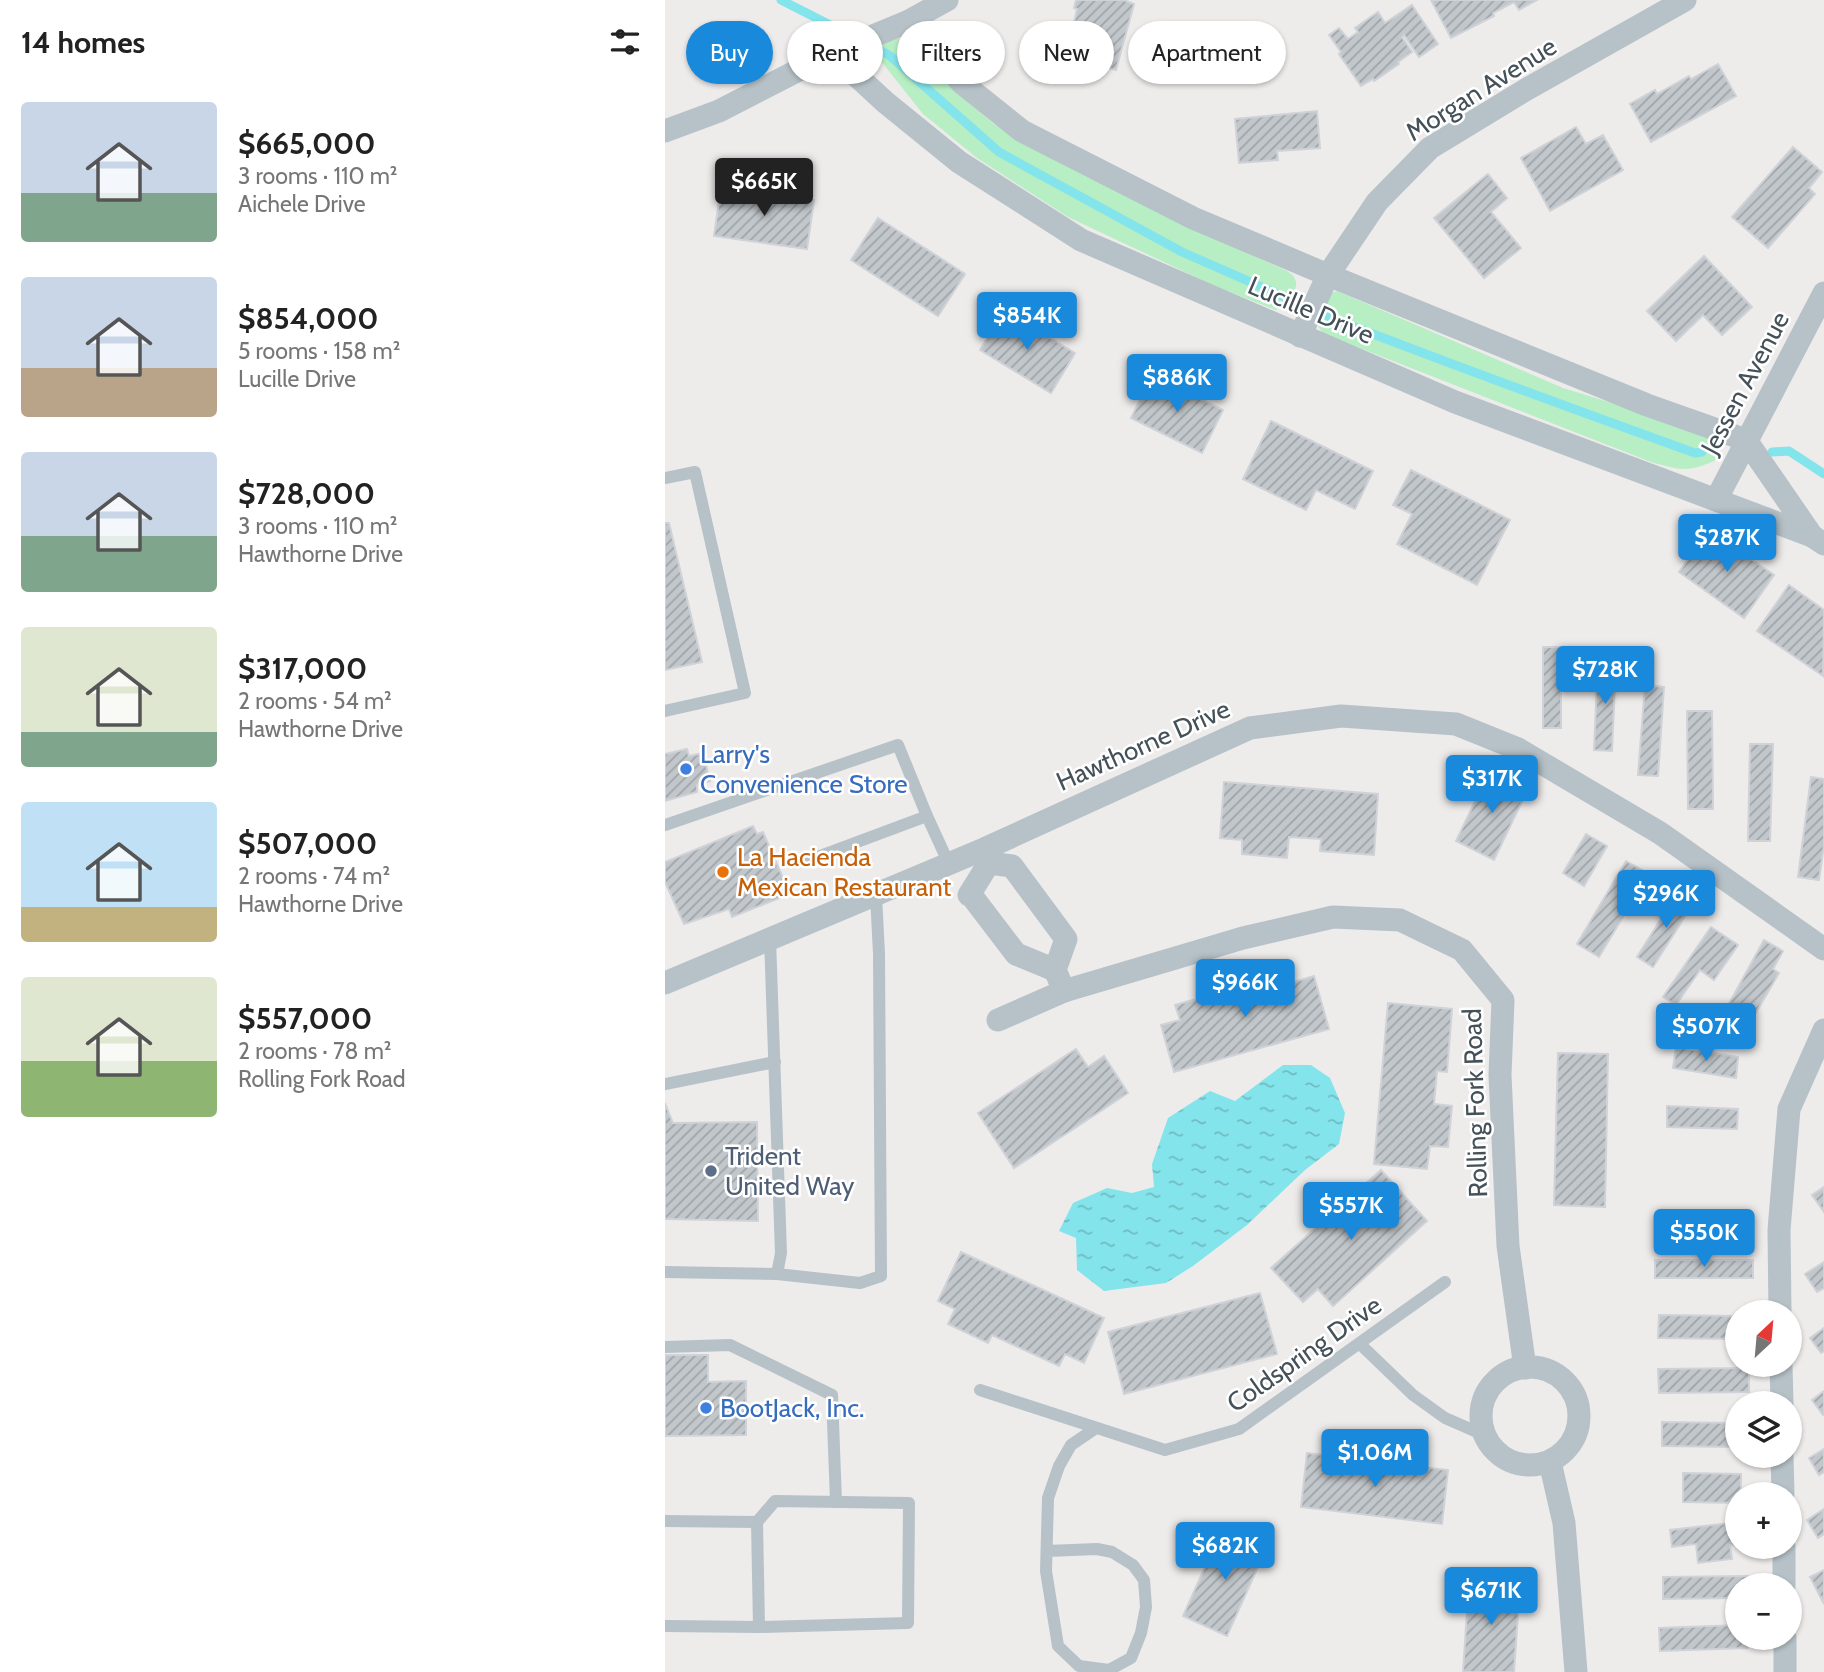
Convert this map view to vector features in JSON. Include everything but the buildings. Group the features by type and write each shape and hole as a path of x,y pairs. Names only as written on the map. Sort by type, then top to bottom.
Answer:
{"street":[{"path":"909,21 947,0"},
{"name":"Morgan Avenue","path":"1300,336 1328,275 1377,202 1430,148 1527,89 1685,0"},
{"path":"665,131 719,111 787,75"},
{"name":"Lucille Drive","path":"866,84 959,162 1081,240 1455,402 1818,540"},
{"name":"Lucille Drive","path":"963,84 1022,131 1193,218 1647,405 1746,440 1818,540"},
{"name":"Jessen Avenue","path":"1716,500 1824,293"},
{"name":"Hawthorne Drive","path":"665,983 950,864 987,856 1249,727 1341,716 1456,724 1518,749 1648,826 1824,949"},
{"path":"987,856 1012,866 1066,939 1060,980 1016,954 969,895 987,856"},
{"name":"Rolling Fork Road","path":"998,1020 1060,980 1333,917 1400,920 1462,950 1503,1000 1500,1075 1508,1246 1525,1368"},
{"path":"1780,1300 1779,1230 1789,1109 1824,1030"},
{"path":"1525,1368 1545,1370 1560,1378 1571,1390 1578,1406 1579,1423 1574,1439 1564,1452 1550,1462 1534,1466 1518,1464 1504,1458 1484,1435 1481,1420 1482,1404 1488,1390 1512,1371 1525,1368"},
{"path":"1550,1462 1564,1523 1576,1672"},
{"path":"1785,1650 1785,1672"}],"lane":[{"path":"665,478 695,471 745,693 665,710"},
{"path":"665,825 898,745 950,864"},
{"path":"809,860 927,816"},
{"path":"665,1272 777,1274 860,1283 881,1276 879,954 876,895"},
{"path":"770,939 781,1253 777,1274"},
{"path":"665,1084 775,1062"},
{"name":"Coldspring Drive","path":"980,1390 1165,1450 1239,1429 1445,1282"},
{"path":"1360,1344 1413,1395 1445,1418 1484,1435"},
{"path":"665,1346 730,1345 832,1395 837,1502"},
{"path":"1047,1551 1097,1549 1112,1552 1133,1565 1144,1580 1146,1607 1141,1633 1131,1658 1109,1670 1079,1666 1058,1646 1046,1571 1048,1497 1059,1466 1071,1445 1096,1428"},
{"path":"665,1626 759,1627 908,1623 909,1503 775,1501 757,1522 759,1627"},
{"path":"665,1521 757,1522"}],"green space":[{"path":"897,39 897,81 883,64 884,41"},
{"path":"899,84 948,84 994,124 1078,172 1287,271 1296,281 1294,292 1276,310 1217,287 1068,217 977,158 923,114"},
{"path":"1337,291 1563,388 1721,440 1720,451 1716,460 1698,467 1677,468 1651,462 1324,334 1317,324 1317,315 1326,295"}],"water":[{"path":"1283,1065 1311,1065 1330,1078 1345,1113 1339,1144 1305,1170 1247,1225 1166,1283 1104,1291 1077,1270 1076,1238 1059,1231 1073,1203 1107,1188 1132,1193 1154,1187 1152,1164 1168,1118 1210,1091 1235,1101"}],"waterway":[{"path":"781,0 889,55 999,152 1182,252 1289,299"},
{"path":"1329,317 1695,453 1702,452"},
{"path":"1772,452 1789,451 1824,474"}],"place":[{"name":"Larry's Convenience Store","path":"686,769"},
{"name":"La Hacienda Mexican Restaurant","path":"723,872"},
{"name":"Trident United Way","path":"711,1171"},
{"name":"BootJack, Inc.","path":"706,1408"}]}
